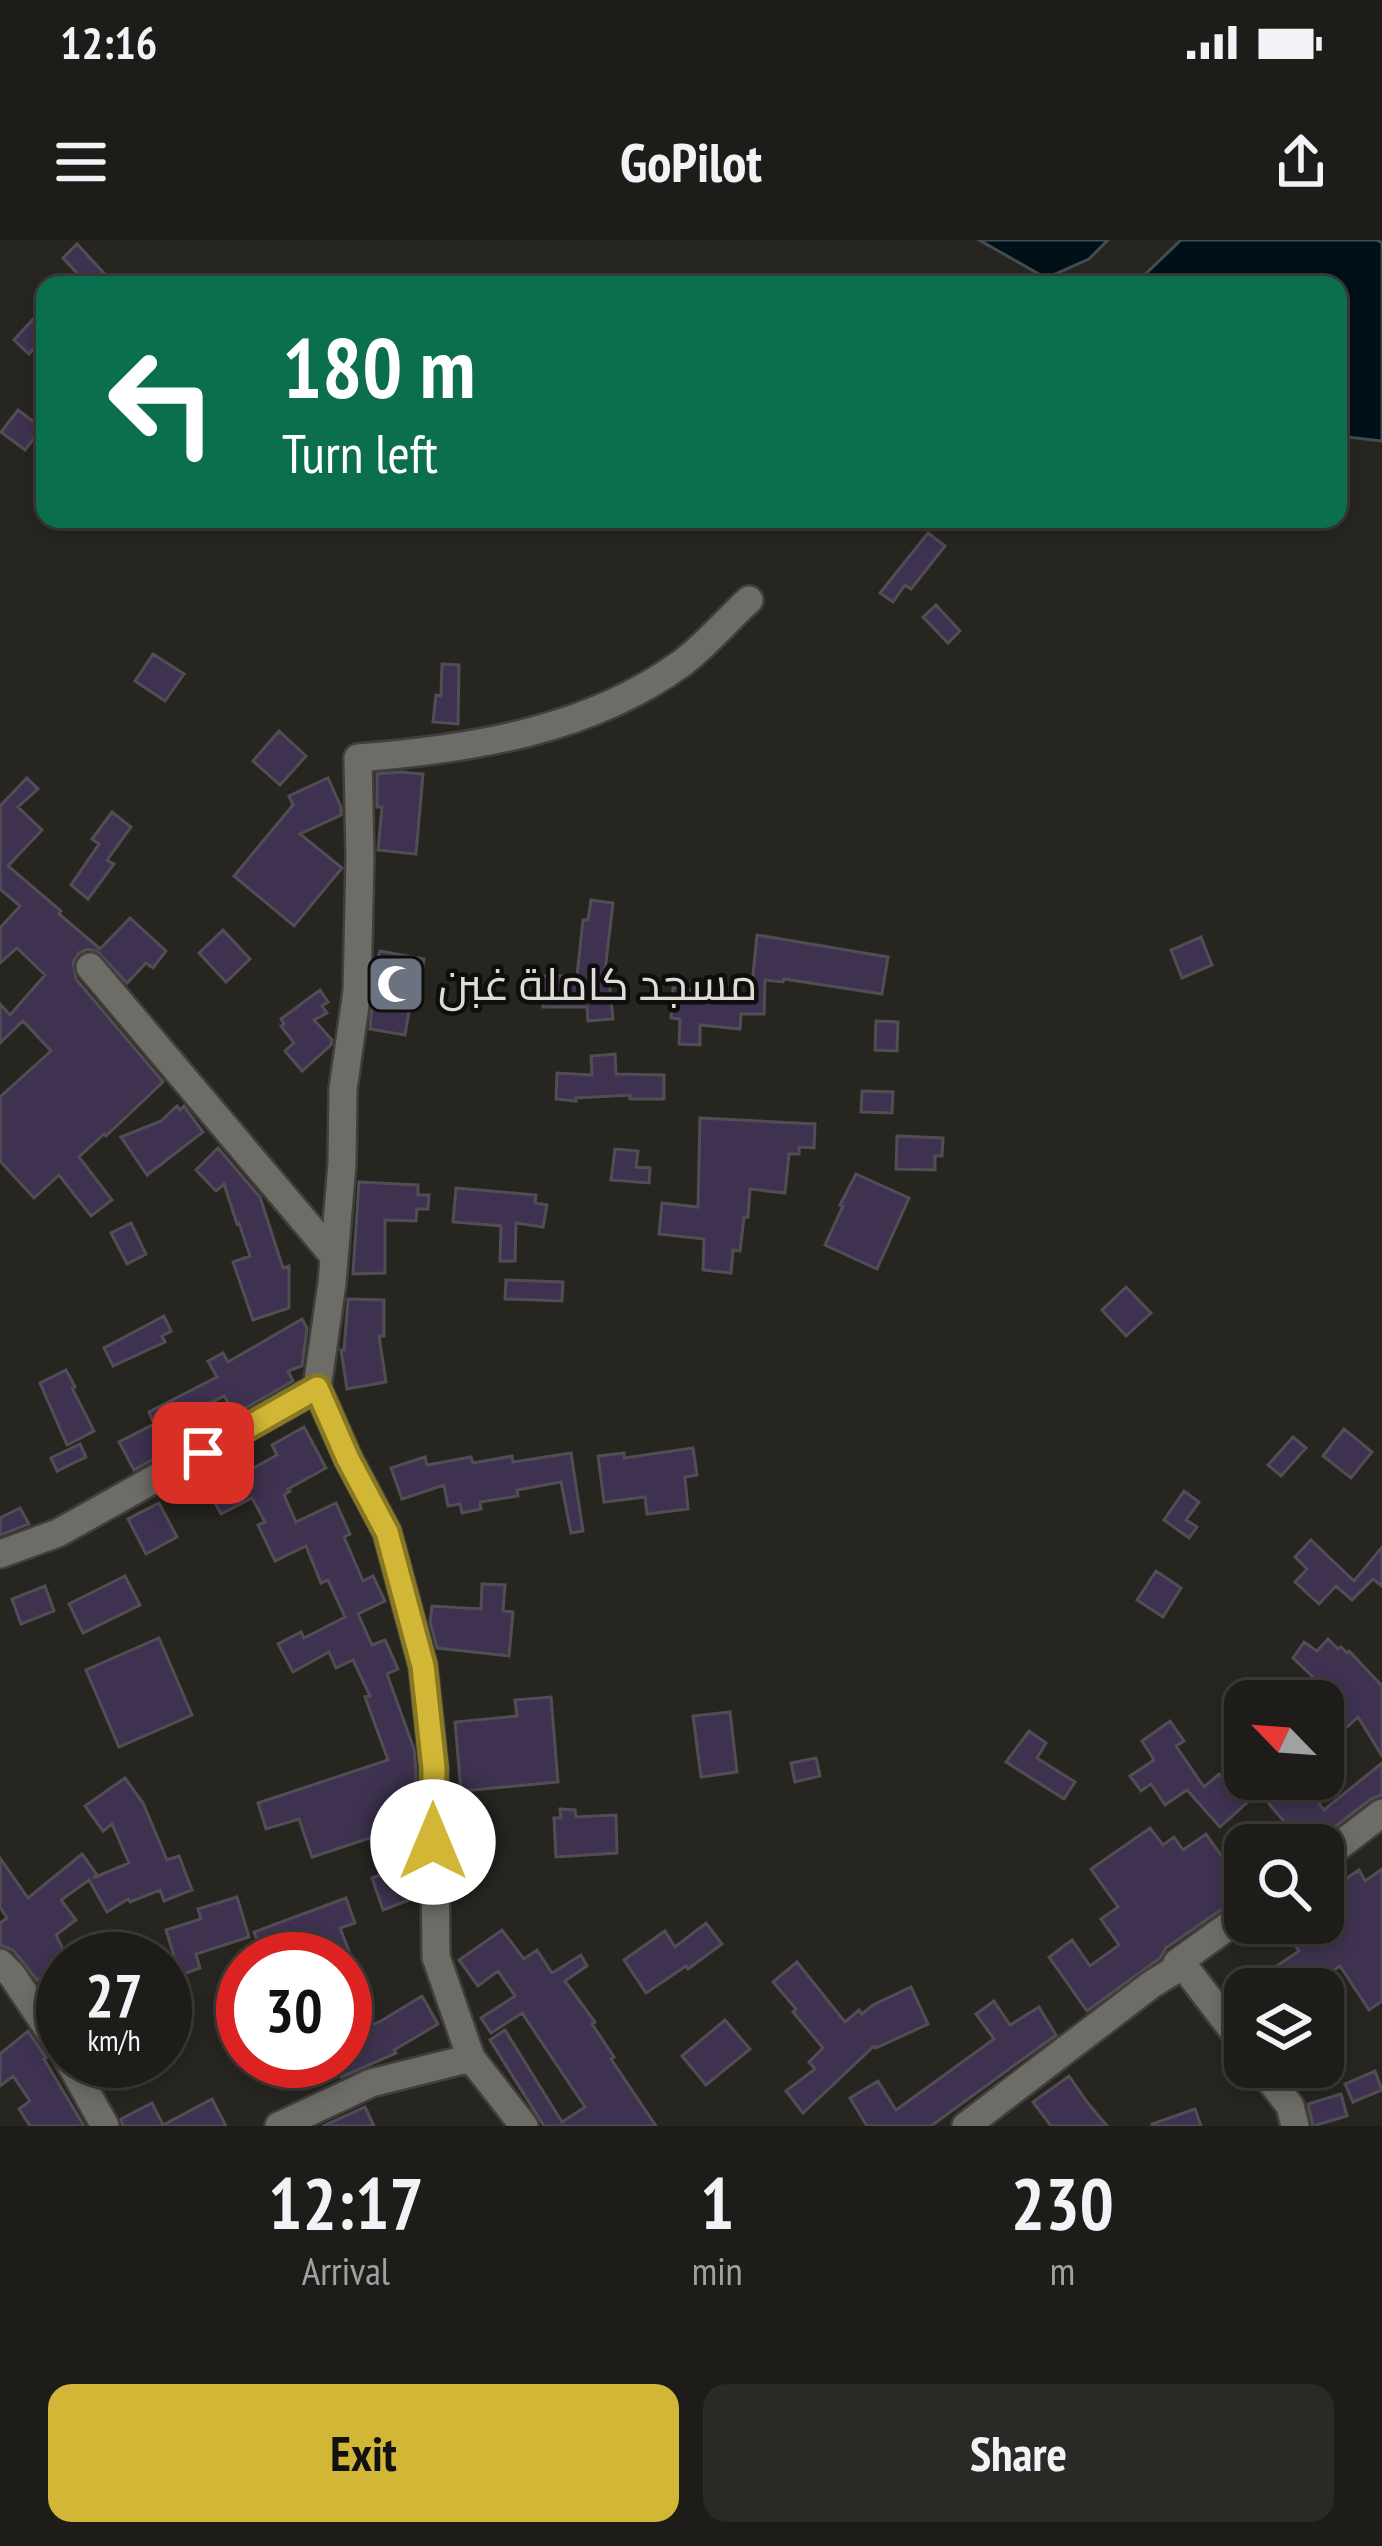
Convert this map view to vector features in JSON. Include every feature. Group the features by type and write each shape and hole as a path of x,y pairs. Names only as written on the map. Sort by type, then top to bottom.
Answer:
{"street":[{"path":"524,2126 471,2058 436,1957 434,1768 423,1666 387,1532 317,1388 332,1283 343,1088 357,991 358,758 415,754 511,737 599,712 682,663 749,600"},
{"path":"90,967 333,1255"},
{"path":"0,1554 58,1533 317,1388"},
{"path":"1344,1842 1382,1813"},
{"path":"1224,1929 1177,1963 1224,2019"},
{"path":"0,1963 36,2011"},
{"path":"966,2126 1183,1965"},
{"path":"279,2126 371,2083 471,2058"},
{"path":"84,2088 105,2126"},
{"path":"1276,2088 1290,2106 1295,2126"}],"shaded area":[{"path":"979,240 1108,240 1089,259 1042,276"},
{"path":"1181,240 1382,243 1382,441 1347,437 1347,276 1143,276"}],"building":[{"path":"77,244 107,276 80,276 63,258"},
{"path":"36,316 36,346 29,354 14,340"},
{"path":"18,410 36,424 36,436 25,450 1,432"},
{"path":"928,533 945,546 911,589 905,585 893,602 880,593"},
{"path":"936,605 960,631 948,643 923,617"},
{"path":"153,654 184,674 165,701 135,681"},
{"path":"442,664 459,665 458,724 433,722 436,695 441,696"},
{"path":"279,731 306,756 280,785 253,761"},
{"path":"377,774 423,774 416,854 378,850 382,807 377,807"},
{"path":"27,778 38,789 18,807 42,830 8,866 100,949 130,918 166,951 153,968 146,963 127,983 97,951 79,953 73,962 76,979 163,1082 79,1157 112,1200 91,1216 59,1175 34,1198 0,1161 0,1097 51,1051 23,1021 0,1043 0,1004 10,1015 45,975 17,948 0,963 0,928 20,906 0,889 0,806"},
{"path":"328,778 341,815 300,834 342,868 294,926 234,876 293,805 289,796"},
{"path":"112,812 131,827 107,860 114,864 88,899 71,885 99,844 92,839"},
{"path":"591,900 613,903 605,971 613,1019 588,1021 587,1007 543,1007 540,976 577,976 583,920 588,920"},
{"path":"223,930 250,959 226,982 199,953"},
{"path":"757,935 888,957 882,994 765,980 764,1014 741,1014 740,1029 700,1025 700,1045 679,1044 680,1019 671,1018 673,988 751,995"},
{"path":"1201,937 1212,965 1182,978 1171,950"},
{"path":"380,951 424,959 418,999 411,999 405,1035 370,1029"},
{"path":"320,990 328,1002 322,1006 327,1013 314,1020 332,1040 331,1045 302,1071 285,1051 294,1043 281,1019"},
{"path":"876,1021 898,1022 897,1051 875,1050"},
{"path":"615,1054 616,1074 664,1075 664,1099 630,1099 630,1095 556,1099 557,1073 592,1075 591,1056"},
{"path":"862,1091 893,1092 892,1113 861,1112"},
{"path":"177,1106 180,1110 184,1106 203,1132 147,1175 121,1137 161,1121"},
{"path":"700,1118 815,1124 814,1148 799,1147 799,1154 789,1154 785,1193 750,1189 748,1217 744,1217 740,1251 733,1250 731,1273 703,1270 704,1239 659,1234 662,1203 698,1207"},
{"path":"897,1136 943,1138 935,1170 896,1169"},
{"path":"218,1148 260,1197 283,1268 289,1266 289,1308 253,1320 233,1262 250,1256 239,1223 224,1184 216,1191 196,1170"},
{"path":"615,1149 638,1151 636,1167 650,1168 649,1183 611,1180"},
{"path":"856,1174 909,1198 877,1269 825,1245"},
{"path":"359,1182 418,1185 418,1195 429,1195 428,1209 417,1209 416,1221 385,1220 385,1273 353,1274"},
{"path":"456,1188 536,1195 535,1203 547,1205 543,1227 516,1223 515,1261 500,1261 501,1226 453,1222"},
{"path":"131,1223 146,1254 127,1264 111,1233"},
{"path":"506,1280 563,1282 562,1301 505,1299"},
{"path":"1126,1287 1151,1313 1126,1336 1102,1310"},
{"path":"348,1299 384,1300 384,1336 379,1336 386,1382 347,1389 341,1350"},
{"path":"164,1316 171,1331 162,1336 165,1342 113,1366 104,1348"},
{"path":"302,1319 307,1328 302,1366 288,1371 293,1381 235,1414 224,1396 195,1411 205,1430 134,1470 119,1442 154,1424 149,1412 217,1377 208,1361 223,1353 228,1362"},
{"path":"66,1370 94,1431 67,1445 40,1383"},
{"path":"304,1427 326,1468 284,1495 296,1522 336,1503 363,1581 373,1576 385,1601 358,1614 372,1645 385,1640 398,1669 387,1674 414,1749 416,1769 416,1823 312,1857 299,1819 266,1829 258,1803 388,1760 365,1697 370,1696 353,1660 336,1668 329,1652 293,1672 278,1644 301,1632 304,1638 345,1617 328,1580 321,1583 306,1546 275,1561 258,1525 265,1522 252,1498 221,1514 203,1480 227,1467 234,1479 277,1455 272,1445"},
{"path":"1344,1429 1372,1452 1351,1478 1323,1456"},
{"path":"1293,1437 1306,1448 1281,1476 1268,1465"},
{"path":"80,1444 86,1457 57,1471 51,1458"},
{"path":"693,1448 697,1475 685,1477 688,1509 647,1514 645,1497 604,1502 598,1456 624,1453 624,1458"},
{"path":"571,1453 583,1531 571,1533 561,1482 517,1490 518,1496 480,1502 481,1509 462,1513 460,1504 448,1506 444,1485 402,1499 391,1468 425,1457 427,1465 471,1457 473,1463 512,1456 513,1462"},
{"path":"1184,1491 1199,1502 1186,1520 1197,1527 1189,1538 1164,1520"},
{"path":"159,1503 177,1537 146,1554 128,1519"},
{"path":"20,1508 29,1524 0,1535 0,1518"},
{"path":"1311,1540 1354,1581 1382,1547 1382,1586 1373,1579 1352,1600 1336,1586 1319,1604 1295,1582 1307,1569 1295,1557"},
{"path":"1156,1571 1181,1588 1163,1617 1137,1600"},
{"path":"125,1576 140,1605 83,1633 69,1604"},
{"path":"482,1584 505,1585 503,1611 513,1612 509,1656 437,1648 430,1622 432,1606 481,1609"},
{"path":"45,1586 54,1611 21,1624 12,1599"},
{"path":"159,1638 192,1715 119,1747 86,1670"},
{"path":"1328,1639 1338,1649 1349,1651 1382,1686 1382,1756 1358,1717 1344,1730 1344,1680 1316,1680 1293,1658 1304,1642 1317,1651"},
{"path":"551,1697 558,1782 461,1791 455,1722 517,1716 515,1700"},
{"path":"730,1712 737,1772 701,1777 693,1716"},
{"path":"1170,1721 1184,1741 1176,1746 1204,1787 1219,1774 1224,1779 1224,1800 1250,1800 1220,1827 1187,1790 1165,1805 1151,1784 1141,1791 1130,1776 1154,1760 1142,1741"},
{"path":"1029,1731 1046,1743 1037,1758 1075,1782 1064,1799 1006,1762"},
{"path":"816,1758 820,1776 795,1782 791,1763"},
{"path":"1382,1763 1382,1795 1338,1824 1286,1824 1266,1800 1316,1800 1324,1810 1344,1800 1344,1794"},
{"path":"125,1778 143,1803 167,1860 179,1856 192,1890 164,1901 160,1890 128,1899 107,1912 89,1880 61,1900 76,1920 60,1932 36,1932 36,1979 13,1950 0,1945 0,1923 7,1918 0,1907 0,1858 28,1898 82,1854 97,1875 93,1878 129,1863 112,1824 103,1831 85,1806"},
{"path":"560,1809 575,1810 576,1817 616,1815 617,1853 556,1857 554,1818 561,1818"},
{"path":"1150,1828 1163,1845 1174,1837 1183,1850 1206,1834 1224,1857 1224,1908 1087,2011 1049,1957 1072,1940 1090,1966 1119,1945 1101,1919 1118,1907 1091,1869"},
{"path":"398,1869 409,1900 383,1910 372,1878"},
{"path":"1382,1869 1382,2001 1369,2010 1340,1966 1274,1968 1299,1951 1294,1944 1344,1944 1344,1880 1359,1870 1365,1881"},
{"path":"237,1897 248,1932 216,1932 216,1948 196,1954 200,1968 192,1971 192,1932 166,1930 201,1919 198,1909"},
{"path":"346,1898 355,1923 340,1928 342,1932 254,1932"},
{"path":"706,1923 722,1944 646,1993 624,1960 665,1931 675,1947"},
{"path":"502,1930 524,1959 537,1950 552,1973 581,1955 587,1966 565,1981 595,2022 611,2059 656,2126 544,2126 490,2040 505,2030 562,2122 585,2107 522,2013 491,2033 481,2018 515,1996 498,1971 478,1986 459,1960"},
{"path":"797,1962 845,2022 859,2010 862,2014 911,1987 928,2024 874,2046 803,2113 786,2091 815,2069 809,2062 823,2048 773,1982"},
{"path":"422,1996 438,2024 372,2063 372,2025"},
{"path":"994,2001 1010,2025 1039,2007 1056,2035 931,2126 867,2126 850,2098 878,2081 896,2110 994,2039 976,2014"},
{"path":"725,2020 750,2049 706,2085 682,2056"},
{"path":"28,2031 36,2043 36,2088 61,2088 84,2126 30,2126 19,2109 30,2101 13,2076 0,2086 0,2054"},
{"path":"1375,2071 1382,2090 1353,2102 1345,2084"},
{"path":"1069,2076 1107,2126 1051,2126 1033,2102"},
{"path":"1341,2094 1347,2116 1313,2126 1308,2104"},
{"path":"212,2099 226,2126 123,2126 121,2119 152,2103 163,2125"},
{"path":"365,2107 374,2126 323,2126"},
{"path":"1195,2109 1201,2126 1152,2126 1152,2124"}],"place":[{"name":"مسجد كاملة غبن","path":"396,984"}],"route":[{"path":"203,1453 317,1388 387,1532 423,1666 434,1768 433,1842"}]}
